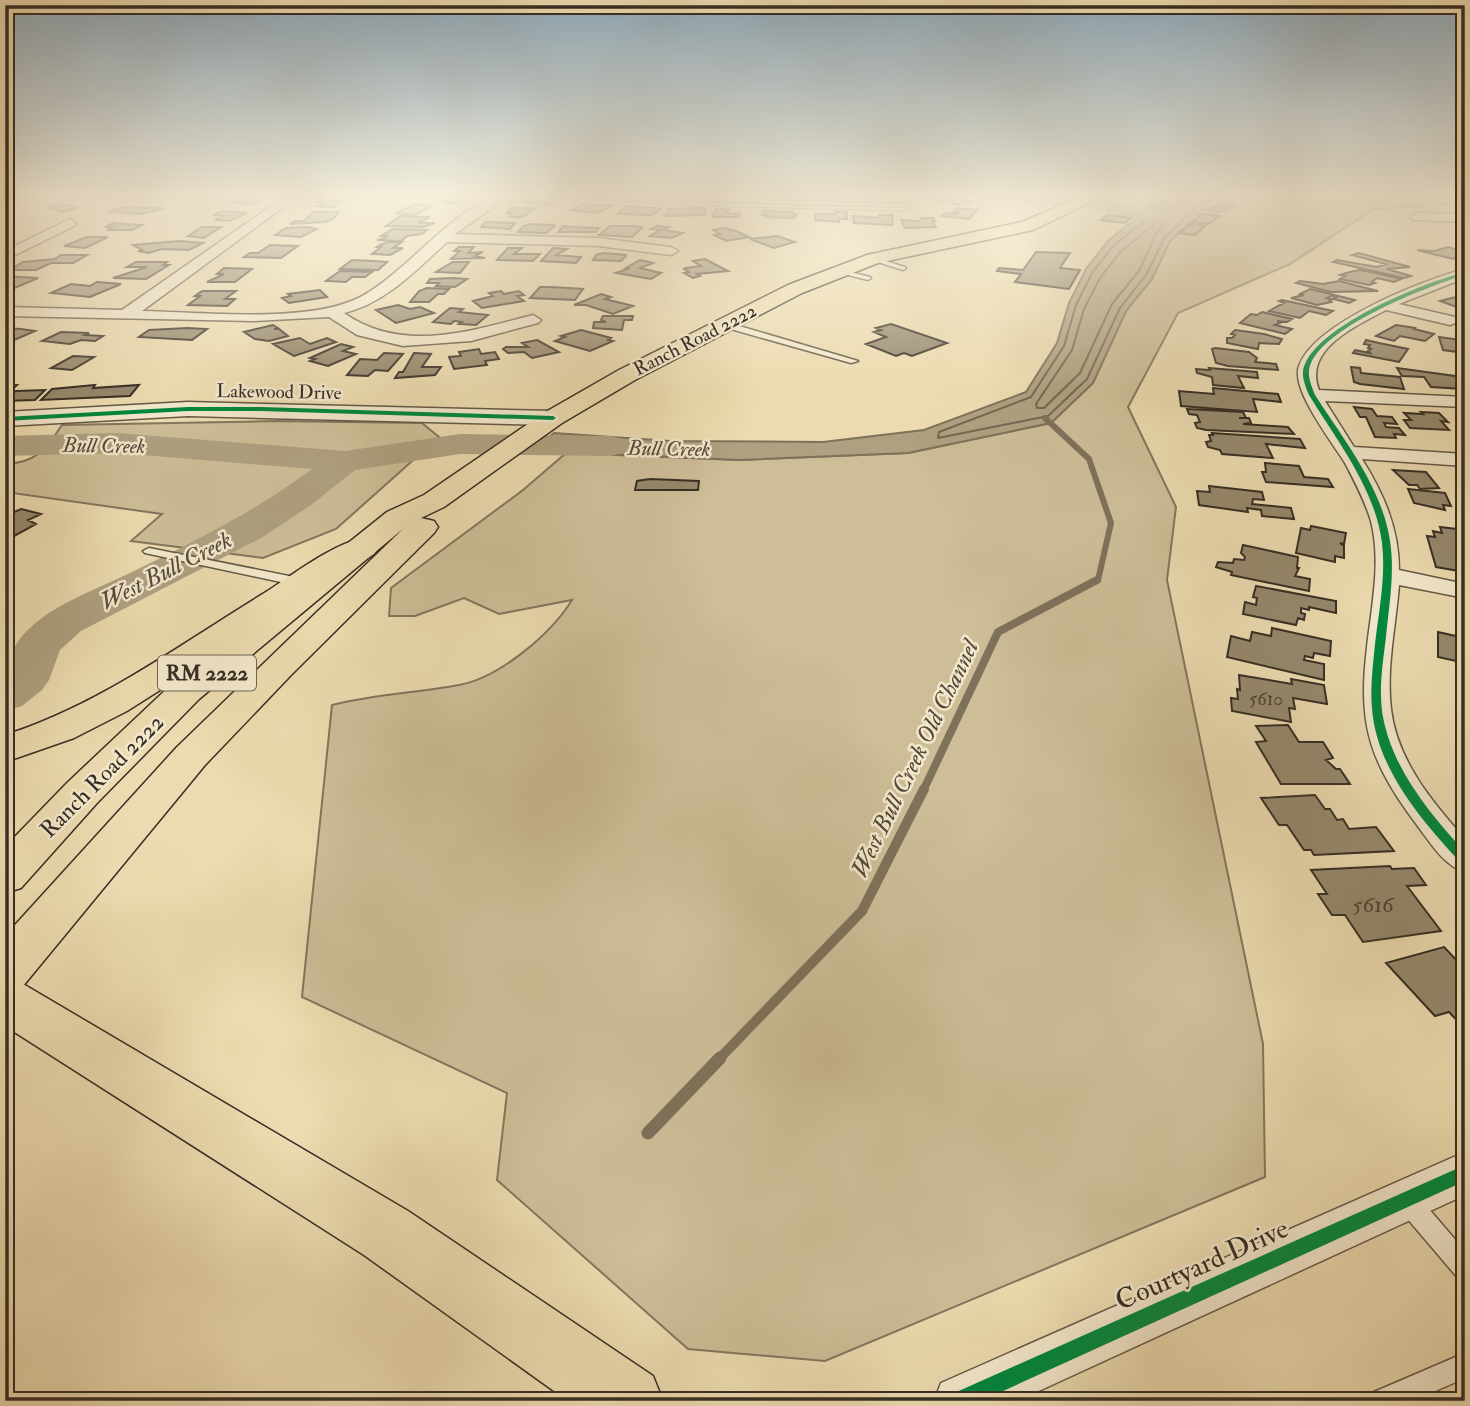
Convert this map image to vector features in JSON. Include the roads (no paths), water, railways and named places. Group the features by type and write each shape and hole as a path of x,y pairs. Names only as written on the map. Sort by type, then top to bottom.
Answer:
{"main road":[{"name":"Ranch Road 2222","path":"321,590 363,547 398,518 435,501 553,418 723,324 838,271 870,268 898,261"},
{"name":"Ranch Road 2222","path":"5,876 82,793 186,691 321,590 433,517 435,501"},
{"name":"RM 2222","path":"5,971 191,756 254,691 321,590"},
{"path":"10,748 86,716 321,590"},
{"path":"5,999 386,1233 628,1401"}],"street":[{"path":"126,315 203,261"},
{"path":"5,311 126,315 292,315 331,311 358,304 380,292 418,261"},
{"path":"1465,273 1425,286 1332,335 1319,346 1307,364 1306,379 1312,395 1373,498 1386,539 1387,575 1377,678 1377,712 1386,747 1413,794 1447,841 1465,860"},
{"path":"1387,306 1450,320"},
{"path":"331,311 366,333 391,338 428,340 472,337 533,320"},
{"path":"1312,395 1465,402"},
{"name":"Lakewood Drive","path":"5,419 249,409 553,418"},
{"path":"1347,452 1465,460"},
{"path":"1387,575 1465,591"},
{"name":"Courtyard Drive","path":"959,1401 1465,1173"}],"lane":[{"path":"870,268 903,268"},
{"path":"723,324 854,361"},
{"path":"149,551 250,571 321,590"},
{"path":"1405,1198 1465,1269"},
{"path":"1383,1401 1465,1365"}],"water":[{"path":"1093,261 1161,261 1152,279 1126,311 1093,383 1051,423 908,453 739,460 532,451 554,433 670,441 823,442 924,430 1026,392 1057,343 1069,303"}],"waterway":[{"name":"West Bull Creek Old Channel","path":"1047,420 1045,418 1089,459 1111,523 1098,580 1094,582"},
{"name":"Bull Creek","path":"5,446 118,443 345,461"},
{"name":"Bull Creek","path":"345,461 460,444 611,446"},
{"name":"West Bull Creek","path":"5,696 25,680 39,645 65,622 249,529 298,497 345,461"},
{"name":"West Bull Creek Old Channel","path":"923,791 998,632 1097,580"},
{"name":"West Bull Creek Old Channel","path":"718,1060 862,911 923,791"},
{"name":"West Bull Creek Old Channel","path":"648,1133 720,1058"}]}
